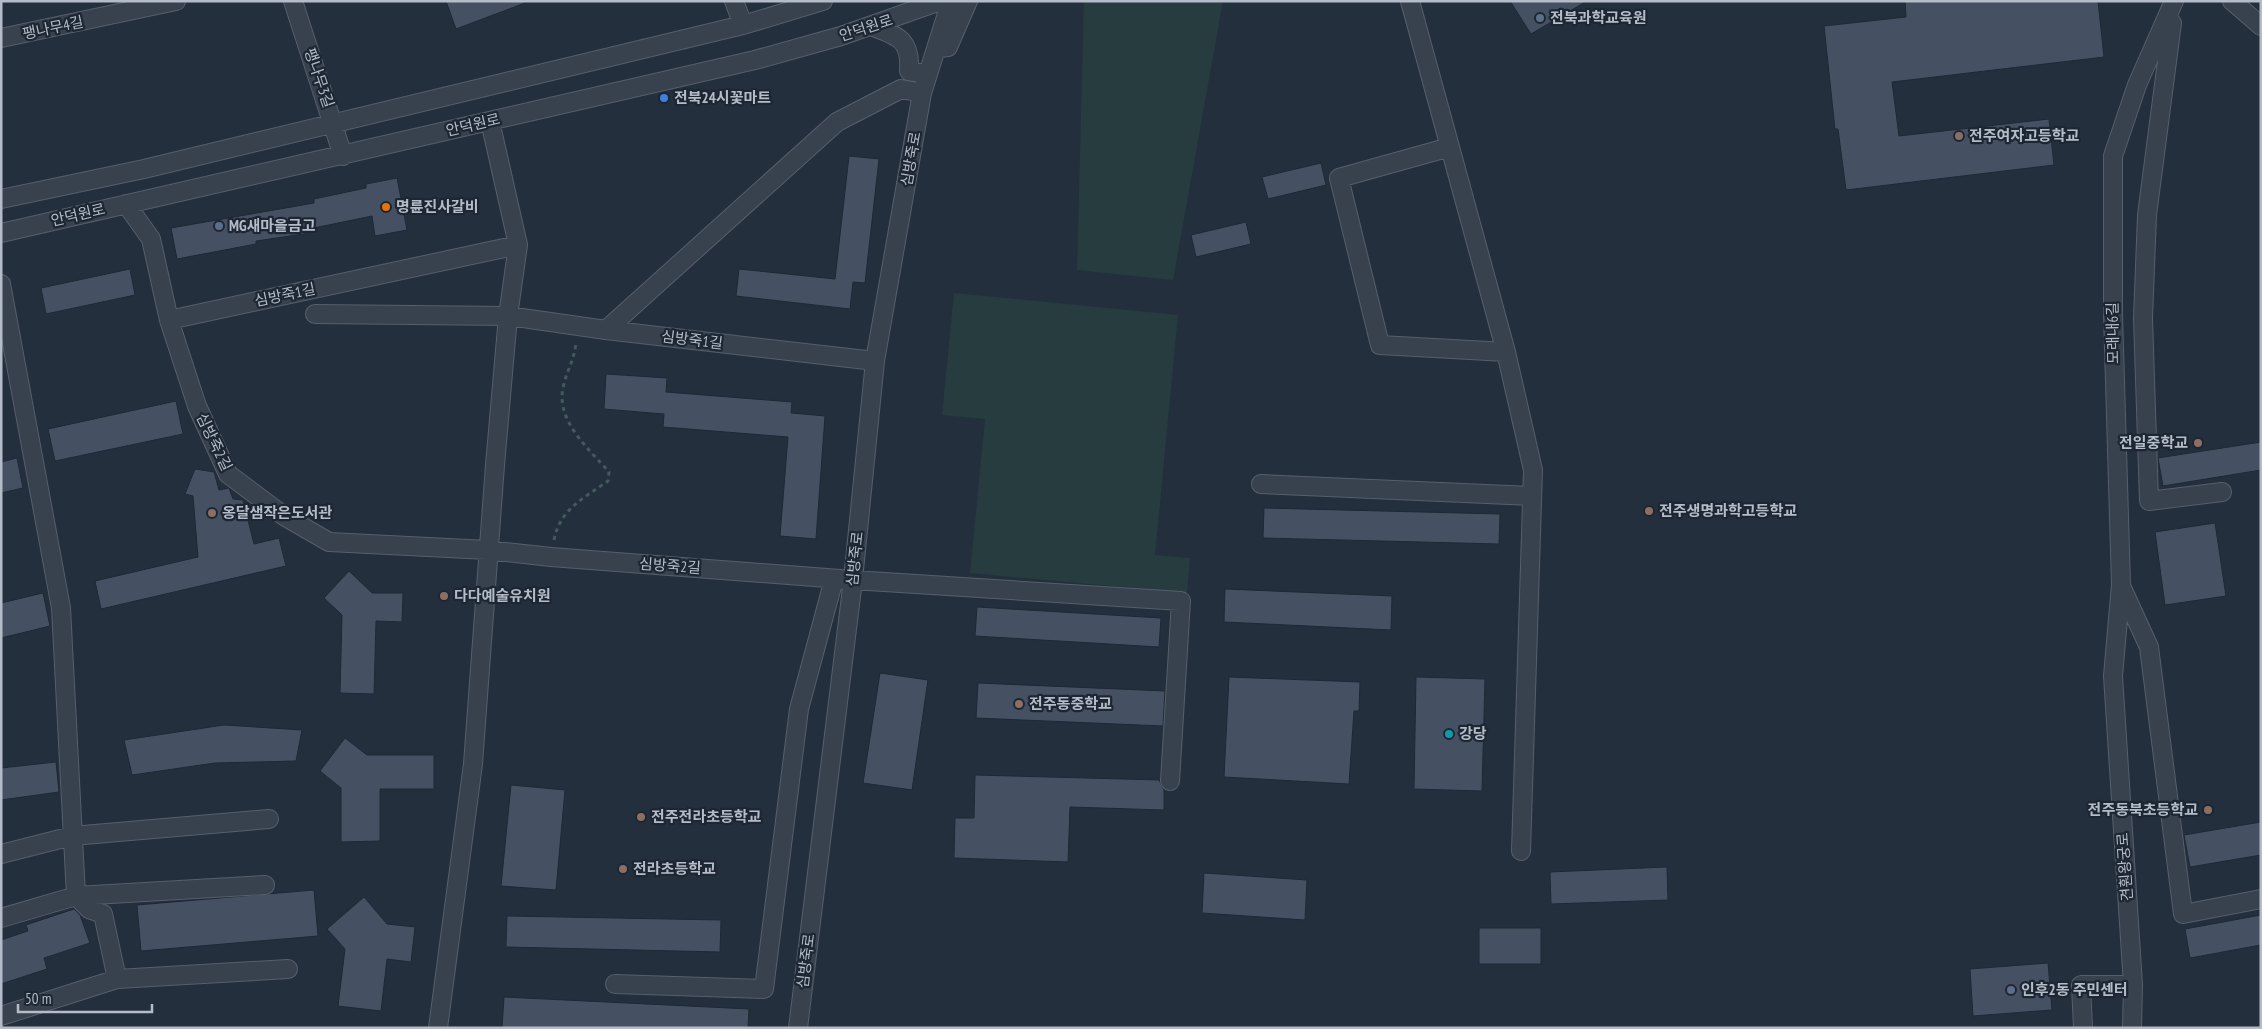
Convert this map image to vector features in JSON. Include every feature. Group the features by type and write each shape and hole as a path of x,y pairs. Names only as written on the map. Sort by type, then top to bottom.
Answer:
{"street":[{"name":"팽나무4길","path":"1,38 176,1"},
{"name":"팽나무3길","path":"294,1 335,123 343,156"},
{"path":"734,1 742,25"},
{"name":"안덕원로","path":"1,199 144,169 742,25 823,1"},
{"name":"안덕원로","path":"1,233 755,60 871,26 940,1"},
{"name":"심방죽로","path":"798,1028 853,580 875,361 922,93 950,1"},
{"path":"936,48 948,47 968,1"},
{"path":"1410,1 1506,352 1533,470 1521,851"},
{"path":"2232,1 2261,25"},
{"path":"2250,1 2261,25"},
{"path":"2174,3 2147,215 2143,318 2149,500 2222,492"},
{"name":"모래내6길","path":"2113,676 2121,585 2113,333 2113,156 2137,85 2174,3"},
{"path":"871,26 900,37 910,54 909,71 928,74"},
{"path":"606,330 837,122 901,89 922,93"},
{"path":"438,1028 473,764 495,465 508,316 518,245 490,121"},
{"path":"1450,147 1339,178 1380,345 1506,352"},
{"name":"심방죽2길","path":"126,204 151,239 169,320 197,406 228,474 284,516 329,542 488,550 551,557 834,579 1180,601 1170,781"},
{"name":"심방죽1길","path":"169,320 518,245"},
{"path":"1,284 61,608 76,896 89,909 103,914 117,979"},
{"name":"심방죽1길","path":"315,314 508,316 606,330 875,361"},
{"path":"1261,484 1532,496"},
{"path":"615,984 764,989 799,709 834,579"},
{"path":"2121,585 2149,647 2183,914 2261,899"},
{"name":"견훤왕궁로","path":"2113,676 2133,984 2132,1028"},
{"path":"1,854 72,836 269,819"},
{"path":"1,918 76,896 265,885"},
{"path":"1,1016 117,979 288,969"},
{"path":"2083,1028 2081,985 2133,984"}],"path":[{"path":"551,557 556,531 566,512 608,481 609,472 575,433 562,405 563,387 575,358 577,325"}],"green space":[{"path":"1084,1 1223,1 1173,280 1077,270"},
{"path":"954,293 1178,315 1155,555 1190,558 1187,593 970,573 985,419 942,415"}],"building":[{"path":"446,1 525,1 525,3 456,29"},
{"name":"전북과학교육원","path":"1510,1 1587,1 1531,34"},
{"path":"1905,1 2098,1 2104,57 1892,82 1899,136 2049,119 2054,165 1846,190 1838,129 1835,129 1824,26 1906,17"},
{"path":"849,156 879,159 865,283 853,282 850,309 736,296 739,269 835,279"},
{"path":"1321,163 1326,185 1268,199 1262,177"},
{"path":"397,178 407,230 375,236 372,216 304,230 304,234 256,241 256,244 177,259 171,228 314,203 314,199 366,188 366,184"},
{"path":"1246,222 1251,244 1196,257 1191,235"},
{"path":"130,269 135,295 46,314 41,288"},
{"path":"606,374 667,378 666,392 792,402 791,413 825,416 816,539 780,536 788,437 663,427 664,414 604,409"},
{"path":"176,401 183,434 55,461 48,429"},
{"path":"2261,442 2261,470 2163,486 2158,458"},
{"path":"17,458 23,488 1,493 1,462"},
{"path":"195,469 214,472 219,490 229,488 233,499 243,500 254,544 279,538 286,566 101,609 95,581 198,557 193,496 185,494"},
{"path":"1264,508 1500,514 1499,544 1263,538"},
{"path":"2215,523 2226,596 2165,605 2155,532"},
{"path":"349,571 372,593 403,593 402,622 376,621 374,694 340,693 342,615 324,598"},
{"path":"1225,589 1392,596 1391,630 1224,622"},
{"path":"43,593 50,626 1,638 1,603"},
{"path":"977,607 1161,618 1159,647 975,636"},
{"path":"880,673 928,680 912,790 863,783"},
{"path":"1229,677 1360,682 1359,711 1354,711 1349,784 1224,777"},
{"name":"강당","path":"1416,677 1485,679 1482,791 1414,789"},
{"path":"978,683 1165,691 1163,726 976,718"},
{"path":"224,725 302,730 296,761 215,763 132,775 124,740"},
{"path":"345,738 367,755 434,755 434,789 380,789 380,841 341,842 341,788 320,771"},
{"path":"56,762 59,792 1,800 1,768"},
{"path":"975,775 1159,780 1164,790 1164,810 1070,807 1068,862 954,858 955,818 974,818"},
{"path":"511,785 565,790 556,890 501,886"},
{"path":"2261,822 2261,855 2190,867 2184,835"},
{"path":"1667,867 1668,900 1551,904 1550,872"},
{"path":"1204,873 1307,880 1305,920 1202,913"},
{"path":"314,890 318,936 141,951 137,905"},
{"path":"364,897 387,924 415,927 411,962 387,959 381,1011 338,1006 345,949 327,929"},
{"path":"74,909 80,915 90,943 44,958 47,969 1,984 1,940 28,931 26,925"},
{"path":"2261,915 2261,945 2190,958 2185,929"},
{"path":"507,916 721,920 720,952 506,947"},
{"path":"1479,928 1541,928 1541,964 1479,964"},
{"name":"인후2동 주민센터","path":"2048,963 2052,1010 1973,1016 1970,969"},
{"path":"504,997 749,1009 748,1028 502,1028"}],"place":[{"name":"전북과학교육원","path":"1540,18"},
{"name":"전북24시꽃마트","path":"664,98"},
{"name":"전주여자고등학교","path":"1959,136"},
{"name":"명륜진사갈비","path":"386,207"},
{"name":"MG새마을금고","path":"219,226"},
{"name":"전일중학교","path":"2198,443"},
{"name":"전주생명과학고등학교","path":"1649,511"},
{"name":"옹달샘작은도서관","path":"212,513"},
{"name":"다다예술유치원","path":"444,596"},
{"name":"전주동중학교","path":"1019,704"},
{"name":"강당","path":"1449,734"},
{"name":"전주동북초등학교","path":"2208,810"},
{"name":"전주전라초등학교","path":"641,817"},
{"name":"전라초등학교","path":"623,869"},
{"name":"인후2동 주민센터","path":"2011,990"}]}
